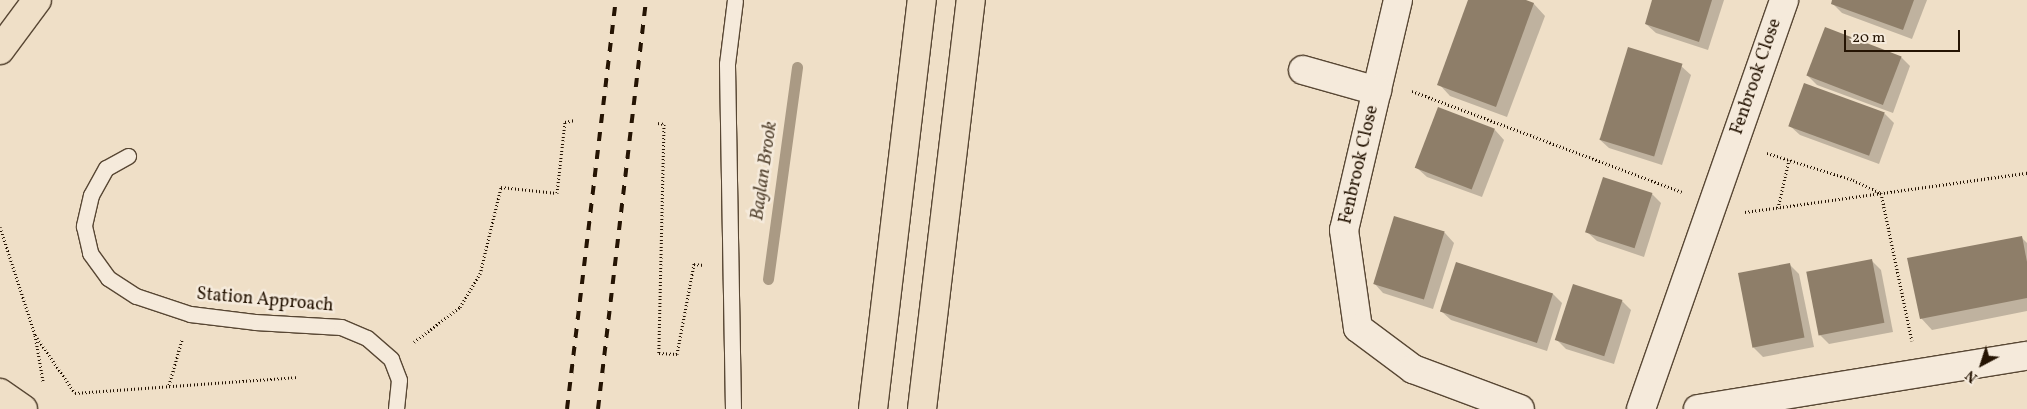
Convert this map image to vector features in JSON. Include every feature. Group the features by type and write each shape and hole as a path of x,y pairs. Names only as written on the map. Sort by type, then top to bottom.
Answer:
{"main road":[{"path":"0,50 37,0"},
{"path":"873,409 922,0"},
{"path":"922,409 971,0"},
{"path":"0,393 23,409"}],"street":[{"name":"Fenbrook Close","path":"1398,0 1344,230 1358,328 1413,369 1520,409"},
{"name":"Fenbrook Close","path":"1641,409 1784,0"},
{"path":"1303,70 1379,85"},
{"path":"1698,409 2027,356"}],"lane":[{"path":"733,409 727,64 735,0"},
{"name":"Station Approach","path":"128,156 106,168 91,195 84,226 90,253 108,278 136,296 190,314 255,322 341,327 367,338 391,359"},
{"path":"391,359 399,380 396,409"}],"path":[{"path":"1379,85 1688,194"},
{"path":"391,359 460,307 480,274 501,187 557,193 565,122 576,120"},
{"path":"658,123 664,124 659,353 677,354 694,264 709,266"},
{"path":"1734,142 1853,180 1881,193"},
{"path":"1778,208 1789,160"},
{"path":"1709,214 1778,208 2027,173"},
{"path":"1881,193 1919,373"},
{"path":"0,227 35,335 45,390"},
{"path":"169,385 190,314"},
{"path":"35,335 75,393 296,377"}],"building":[{"path":"1468,0 1526,0 1534,3 1496,107 1437,85"},
{"path":"1652,0 1712,0 1699,42 1645,24"},
{"path":"1832,0 1914,0 1903,30 1831,4"},
{"path":"1825,27 1902,56 1883,105 1806,76"},
{"path":"1628,47 1683,64 1654,156 1600,140"},
{"path":"1804,83 1885,112 1869,156 1788,126"},
{"path":"1438,107 1495,129 1472,190 1415,168"},
{"path":"1603,177 1652,193 1635,248 1585,232"},
{"path":"1394,216 1445,231 1424,299 1373,284"},
{"path":"2022,236 2027,262 2027,298 1920,319 1907,258"},
{"path":"1872,259 1884,323 1819,336 1806,272"},
{"path":"1456,262 1553,294 1537,343 1440,311"},
{"path":"1790,263 1805,338 1752,348 1738,273"},
{"path":"1573,284 1622,300 1604,356 1555,340"}],"waterway":[{"name":"Baglan Brook","path":"768,279 797,67"}],"railway":[{"path":"567,409 616,0"},
{"path":"598,409 646,0"}]}
